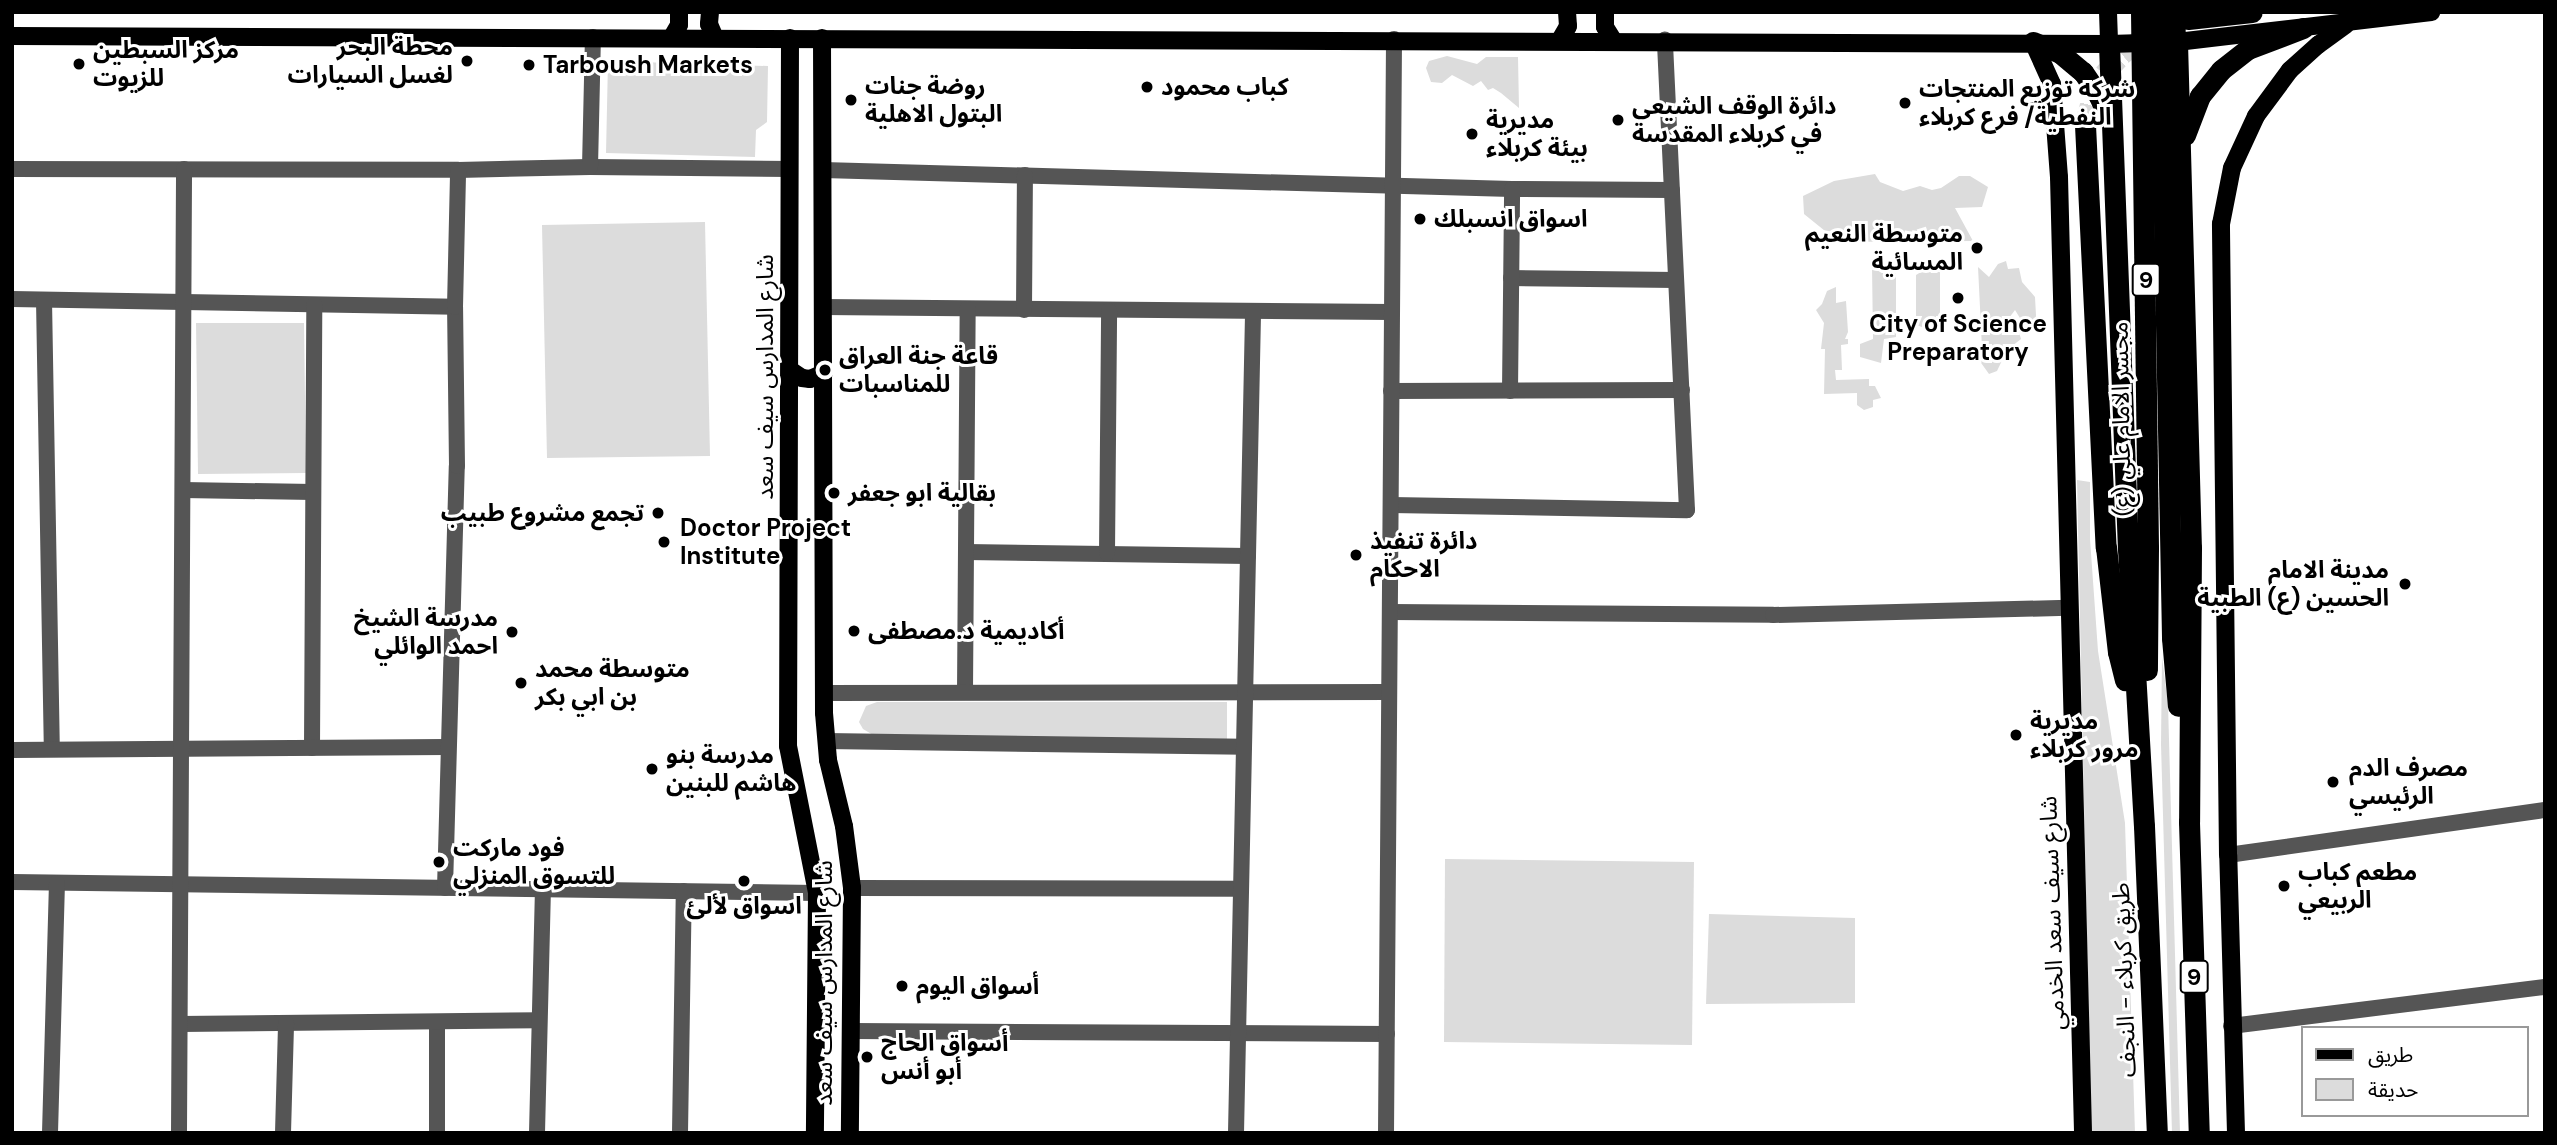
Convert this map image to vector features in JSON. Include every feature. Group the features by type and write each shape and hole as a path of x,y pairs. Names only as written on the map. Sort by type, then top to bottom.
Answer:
{"highway":[{"name":"مجسر الامام علي (ع)","path":"2141,12 2159,547 2172,638 2189,822"},
{"name":"مجسر الامام علي (ع)","path":"2144,826 2159,547 2160,12"},
{"path":"2182,16 2252,12"},
{"path":"2181,161 2192,111 2221,70 2248,49 2304,28"},
{"path":"2033,42 2060,53 2087,77 2105,109 2111,138"},
{"path":"2177,42 2191,548 2189,822"},
{"path":"2109,44 2114,207 2144,826"},
{"path":"2085,125 2106,547 2118,652 2138,726"},
{"path":"2114,207 2182,203"},
{"name":"9","path":"2189,822 2199,1133"},
{"name":"طريق كربلاء - النجف","path":"2144,826 2156,1130"}],"main road":[{"path":"672,37 679,25 679,12"},
{"path":"710,12 709,24 715,38"},
{"path":"1560,40 1568,26 1567,12"},
{"path":"1605,12 1605,27 1613,40"},
{"path":"2108,12 2109,44"},
{"path":"12,36 1665,40 2109,44 2177,42 2431,12"},
{"path":"2177,42 2182,16"},
{"path":"2236,1133 2228,855 2221,224 2223,205 2239,150 2266,100 2304,57 2349,23"},
{"name":"شارع المدارس سيف سعد","path":"790,38 788,746 794,792 817,892 815,1133"},
{"name":"شارع المدارس سيف سعد","path":"822,38 826,741 844,826 852,888 850,1133"},
{"name":"شارع سيف سعد الخدمي","path":"2033,42 2043,58 2055,96 2083,1133"},
{"path":"790,370 802,378 810,379 824,373"},
{"path":"790,411 803,403 810,403 824,411"}],"street":[{"path":"590,167 593,37"},
{"path":"1386,1133 1394,39"},
{"path":"1391,505 1687,510 1665,40"},
{"path":"12,169 790,169"},
{"path":"179,1133 184,169"},
{"path":"445,888 457,466 455,307 458,170"},
{"path":"823,170 1672,191"},
{"path":"1024,310 1025,175"},
{"path":"1510,391 1512,189"},
{"path":"1511,278 1676,280"},
{"path":"12,299 455,307"},
{"path":"44,300 52,749"},
{"path":"312,748 314,305"},
{"path":"823,307 1109,312 1392,312"},
{"path":"965,692 968,309"},
{"path":"1107,553 1109,312"},
{"path":"1236,1133 1253,312"},
{"path":"1391,391 1682,390"},
{"path":"183,490 313,492"},
{"path":"966,552 1248,556"},
{"path":"1390,612 1773,615 2068,608"},
{"path":"825,692 1389,692"},
{"path":"826,741 1244,747"},
{"path":"12,750 447,747"},
{"path":"2228,855 2545,810"},
{"path":"12,882 817,892"},
{"path":"50,1133 57,883"},
{"path":"852,888 1241,889"},
{"path":"537,1133 543,889"},
{"path":"680,1133 684,891"},
{"path":"2231,1027 2545,987"},
{"path":"180,1024 539,1020"},
{"path":"437,1021 437,1133"},
{"path":"283,1133 286,1023"},
{"path":"851,1031 1387,1034"}],"green space":[{"path":"1447,56 1477,64 1486,57 1518,57 1519,108 1493,88 1488,90 1481,81 1473,86 1452,75 1442,83 1431,82 1426,68 1429,61"},
{"path":"608,61 768,66 767,122 756,130 755,157 606,153"},
{"path":"1875,174 1880,182 1903,191 1920,186 1932,190 1941,188 1959,176 1970,176 1988,187 1982,207 1955,208 1973,241 1828,242 1830,235 1804,214 1803,196 1834,181"},
{"path":"705,222 710,456 547,458 542,225"},
{"path":"2006,261 2008,269 2019,268 2022,282 2035,297 2035,325 2023,323 2015,310 2003,326 2007,331 2017,326 2021,339 2007,350 1997,371 1989,374 1979,360 1982,348 1978,267 1989,277 1998,264"},
{"path":"1872,266 1896,266 1896,337 1884,339 1881,363 1860,357 1860,344 1873,339"},
{"path":"1929,267 1940,272 1940,320 1925,328 1916,325 1916,275"},
{"path":"1836,287 1836,303 1846,301 1848,332 1845,339 1848,339 1848,344 1841,345 1842,370 1835,370 1836,380 1869,379 1869,386 1875,386 1881,398 1873,400 1873,407 1864,410 1857,405 1857,393 1824,394 1825,349 1821,349 1824,323 1816,310 1822,304 1827,291"},
{"path":"196,323 304,323 306,473 198,474"},
{"path":"2077,480 2090,482 2090,539 2098,651 2125,823 2135,1133 2093,1133 2091,1128"},
{"path":"2162,657 2168,704 2180,1133 2172,1133 2161,744"},
{"path":"877,702 1227,702 1227,739 885,742 863,729 859,722 866,706"},
{"path":"1445,859 1694,862 1692,1045 1444,1042"},
{"path":"1709,914 1855,918 1855,1003 1706,1004"}],"tunnel":[{"path":"2085,125 2092,99 2104,74 2122,54 2144,36"}],"place":[{"name":"محطة البحر لغسل السيارات","path":"467,61"},
{"name":"مركز السبطين للزيوت","path":"79,64"},
{"name":"Tarboush Markets","path":"529,65"},
{"name":"كباب محمود","path":"1147,87"},
{"name":"روضة جنات البتول الاهلية","path":"851,100"},
{"name":"شركه توزيع المنتجات النفطية/ فرع كربلاء","path":"1905,103"},
{"name":"دائرة الوقف الشيعي في كربلاء المقدسة","path":"1618,120"},
{"name":"مديرية بيئة كربلاء","path":"1472,134"},
{"name":"اسواق انسبلك","path":"1420,219"},
{"name":"متوسطة النعيم المسائية","path":"1977,248"},
{"name":"City of Science Preparatory","path":"1958,298"},
{"name":"قاعة جنة العراق للمناسبات","path":"825,370"},
{"name":"بقالية ابو جعفر","path":"834,493"},
{"name":"تجمع مشروع طبيب","path":"658,513"},
{"name":"Doctor Project Institute","path":"664,542"},
{"name":"دائرة تنفيذ الاحكام","path":"1356,555"},
{"name":"مدينة الامام الحسين (ع) الطبية","path":"2405,584"},
{"name":"أكاديمية د.مصطفى","path":"854,631"},
{"name":"مدرسة الشيخ احمد الوائلي","path":"512,632"},
{"name":"متوسطة محمد بن ابي بكر","path":"521,683"},
{"name":"مديرية مرور كربلاء","path":"2016,735"},
{"name":"مدرسة بنو هاشم للبنين","path":"652,769"},
{"name":"مصرف الدم الرئيسي","path":"2333,782"},
{"name":"فود ماركت للتسوق المنزلي","path":"439,862"},
{"name":"اسواق لألئ","path":"744,881"},
{"name":"مطعم كباب الربيعي","path":"2284,886"},
{"name":"أسواق اليوم","path":"902,986"},
{"name":"أسواق الحاج أبو أنس","path":"867,1057"}]}
